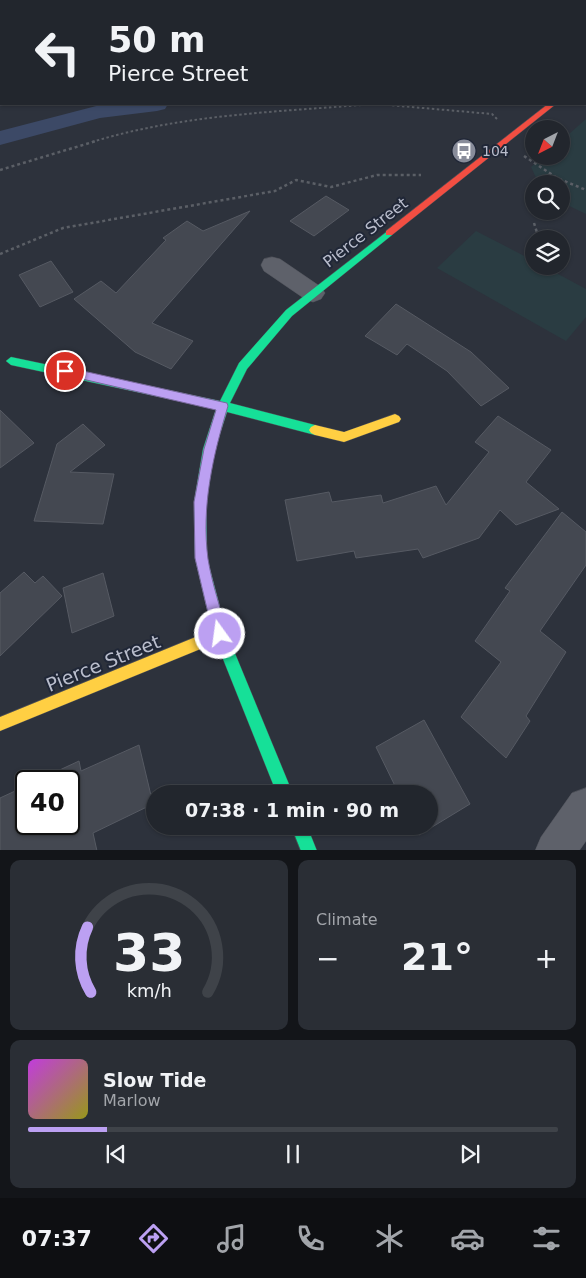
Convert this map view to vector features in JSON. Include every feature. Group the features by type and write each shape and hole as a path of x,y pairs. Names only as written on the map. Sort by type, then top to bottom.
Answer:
{"street":[{"name":"Pierce Street","path":"282,785 220,634 202,558 200,502 209,449 223,406 243,366 289,313 551,105"},
{"path":"272,265 313,293"},
{"path":"11,361 223,406 344,438 395,419"},
{"name":"Pierce Street","path":"0,724 220,634"},
{"path":"555,850 586,807"},
{"path":"303,835 309,850"}],"path":[{"path":"0,170 132,130 201,118 361,105"},
{"path":"388,105 492,114 501,123"},
{"path":"536,165 557,178 586,190"},
{"path":"0,254 63,228 275,191 296,180 331,187 377,175 423,175"},
{"path":"534,223 536,230"}],"shaded area":[{"path":"586,119 586,214 570,206 570,175 535,175 531,167 533,165 570,165 570,133"},
{"path":"476,231 525,256 525,275 560,275 586,289 586,317 566,341 437,268"}],"building":[{"path":"326,196 349,210 314,236 290,221"},
{"path":"250,211 152,323 193,341 171,369 135,352 74,299 101,281 116,293 166,240 163,238 187,221 203,231"},
{"path":"51,261 73,292 40,307 19,275"},
{"path":"396,304 471,352 509,388 481,406 447,371 407,344 397,355 365,336"},
{"path":"0,410 34,443 0,468"},
{"path":"498,416 551,450 526,482 559,509 516,525 500,510 479,538 423,558 418,549 356,558 354,551 297,561 285,500 329,492 332,502 381,495 383,503 436,486 446,505 489,452 475,442"},
{"path":"83,424 105,445 70,472 114,474 103,524 34,521 57,444"},
{"path":"562,512 586,532 586,565 540,631 566,652 526,716 530,721 506,758 461,717 501,662 475,641 510,591 505,588"},
{"path":"24,572 35,583 43,576 62,596 0,656 0,593"},
{"path":"103,573 114,616 72,633 63,588"},
{"path":"424,720 470,804 438,823 438,785 395,785 376,747"},
{"path":"139,745 148,785 146,785 146,807 93,833 97,850 0,850 0,798 15,791 15,835 80,835 80,770 60,770 79,761 81,771"}],"waterway":[{"path":"0,138 99,111 149,105"}],"traffic: fast":[{"path":"281,785 220,634 201,558 200,502 209,449 223,406 243,366 289,313 389,233"},
{"path":"11,361 223,406 315,430"},
{"path":"303,835 309,850"}],"traffic: slow":[{"path":"315,430 344,437 395,419"},
{"path":"0,724 220,634"}],"traffic: jam":[{"path":"389,233 551,105"}],"place":[{"name":"104","path":"464,151"}],"route":[{"path":"65,371 223,406 209,449 200,502 202,558 220,634"}]}
